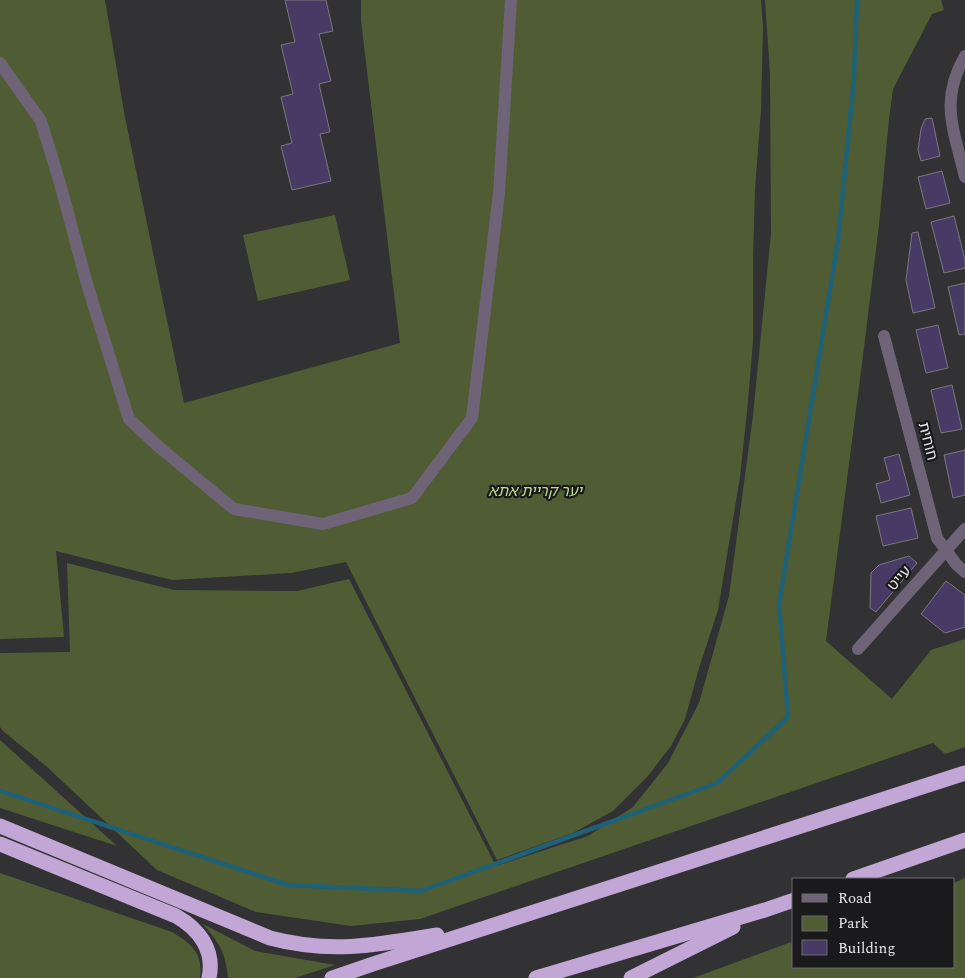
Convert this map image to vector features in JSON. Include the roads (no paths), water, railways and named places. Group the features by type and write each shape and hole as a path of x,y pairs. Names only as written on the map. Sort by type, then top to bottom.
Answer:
{"highway":[{"path":"332,978 965,773"},
{"path":"0,826 270,938 290,943 318,947 359,947 495,924"},
{"path":"856,878 965,840"},
{"path":"0,844 187,922 204,940 211,962 209,978"},
{"path":"0,849 41,860"},
{"path":"536,978 792,901"},
{"path":"631,978 765,910"}],"street":[{"path":"0,63 41,121 61,187 86,284 129,419 234,508 323,524 412,498 472,418 499,193 511,0"},
{"path":"965,56 958,69 952,88 950,105 951,120 965,177"},
{"name":"חוחית","path":"884,336 936,538 956,564 965,572"},
{"name":"עייט","path":"858,649 965,529"}],"waterway":[{"path":"0,791 288,885 421,891 717,783 788,717 779,604 838,240 854,78 857,0"}],"park label":[{"name":"יער קריית אתא","path":"535,491"}]}
